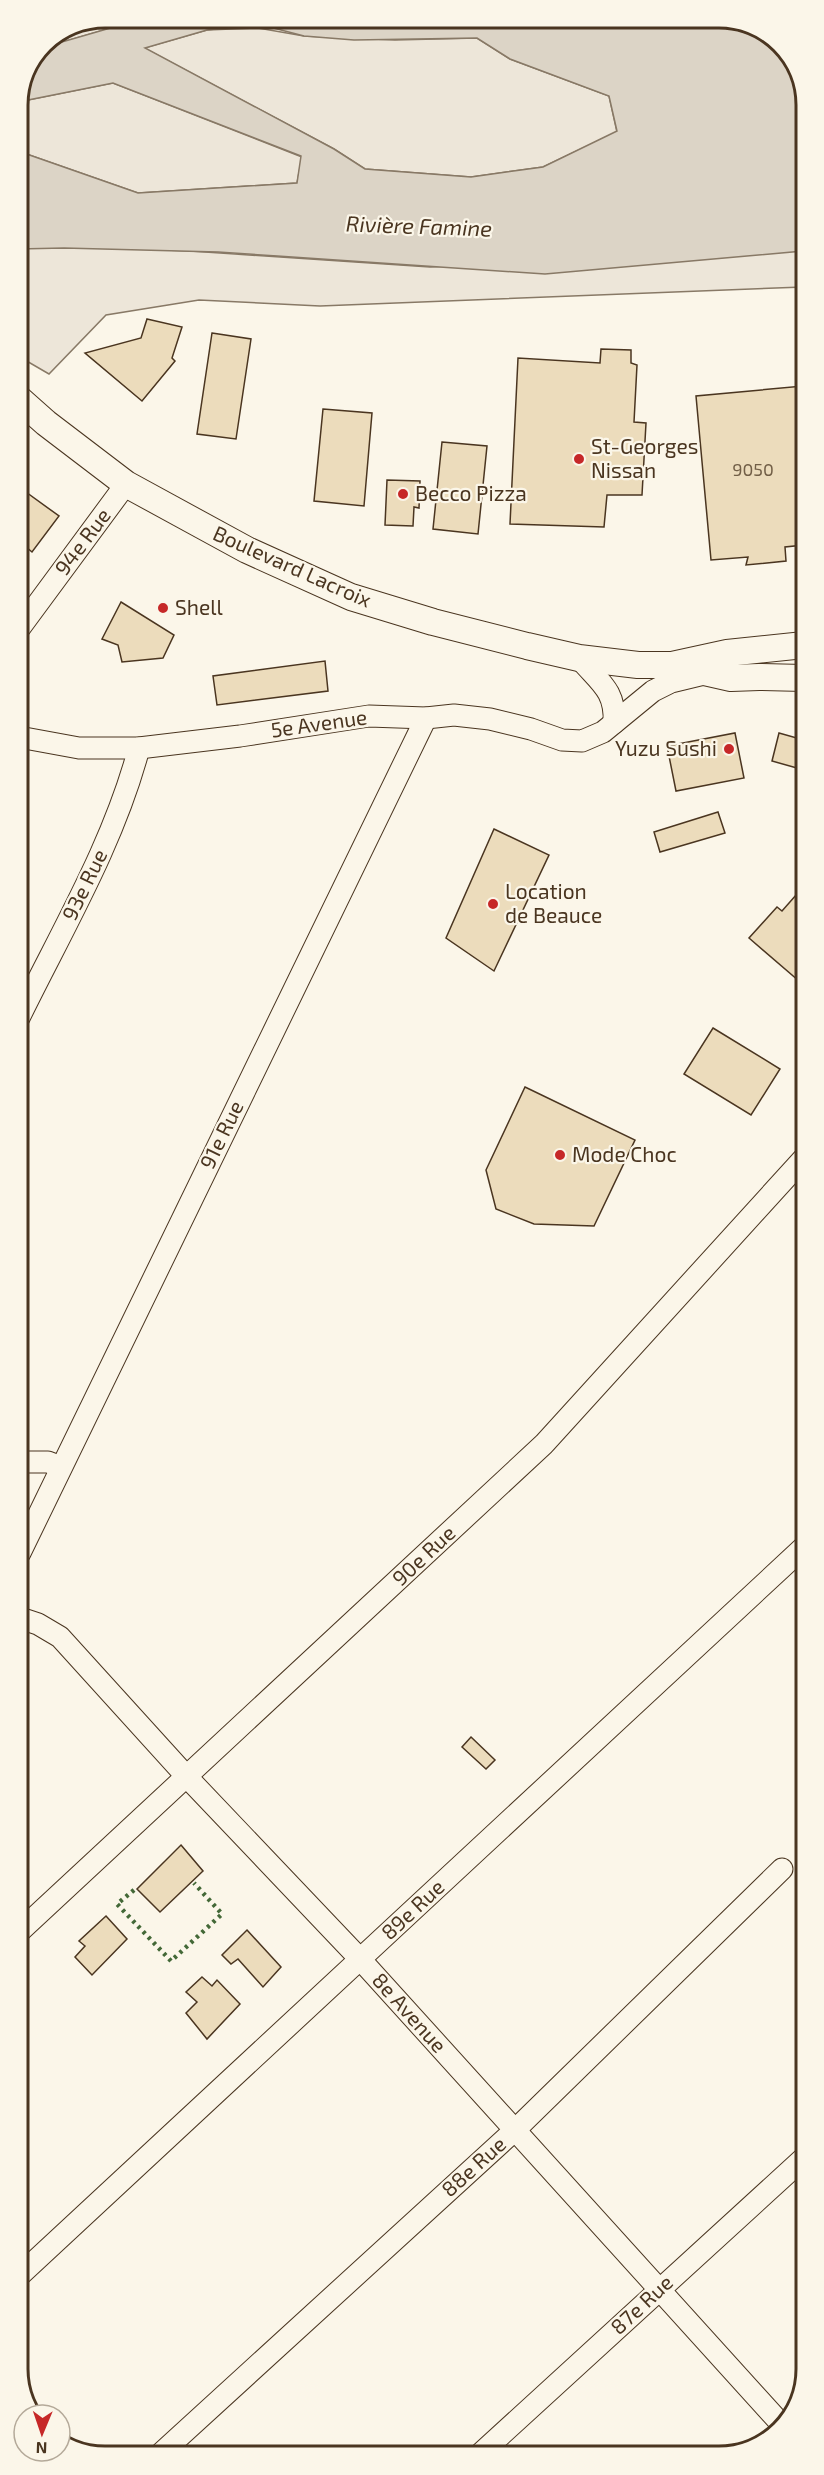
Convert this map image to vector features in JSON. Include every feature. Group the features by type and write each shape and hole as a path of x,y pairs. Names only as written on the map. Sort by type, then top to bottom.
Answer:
{"main road":[{"name":"Boulevard Lacroix","path":"28,407 126,484 247,550 351,597 433,622 579,658 672,665 728,653 796,646"},
{"name":"Boulevard Lacroix","path":"672,665 704,674 731,678 796,678"}],"street":[{"name":"94e Rue","path":"28,616 126,484"},
{"path":"579,658 611,694 615,709 614,723"},
{"name":"5e Avenue","path":"28,738 80,748 139,748 240,736 369,716 426,718 454,715 490,719 531,729 562,740 582,741 594,737 614,723 653,691 671,682 704,674"},
{"name":"91e Rue","path":"28,1536 426,718"},
{"name":"93e Rue","path":"28,1000 110,833 130,784 139,748"},
{"name":"90e Rue","path":"28,1924 544,1444 796,1167"},
{"path":"28,1462 48,1462 61,1467"},
{"name":"89e Rue","path":"28,2267 796,1554"},
{"name":"8e Avenue","path":"28,1621 60,1637 187,1777 360,1959 777,2419"},
{"name":"88e Rue","path":"169,2446 515,2130 782,1869"},
{"name":"87e Rue","path":"489,2446 796,2165"}],"shaded area":[{"path":"111,28 61,42 76,34"},
{"path":"259,28 304,36 395,40 477,38 510,59 609,96 617,132 543,167 471,177 365,169 334,149 144,48 207,30"},
{"path":"113,83 302,157 297,183 138,193 28,154 29,100"},
{"path":"28,244 190,251 430,267 796,250 796,287 320,306 199,300 106,315 49,374 28,362"}],"water":[{"name":"Rivière Famine","path":"110,28 222,28 207,30 145,48 334,149 365,169 471,177 543,167 617,131 609,96 510,59 477,38 354,40 304,36 274,28 734,30 748,34 769,48 783,63 793,85 796,105 796,252 545,274 218,252 28,249 28,154 138,193 297,183 301,156 113,83 29,100 34,76 41,63 62,42"}],"building":[{"path":"147,319 182,327 172,358 175,361 142,401 85,353 141,338"},
{"path":"212,333 251,339 236,439 197,434"},
{"name":"St-Georges Nissan","path":"601,349 631,350 631,363 637,365 634,422 646,423 642,495 607,495 604,527 510,524 518,358 600,363"},
{"path":"796,387 796,546 785,547 786,561 746,565 748,557 711,560 696,396"},
{"path":"323,409 372,413 364,506 314,501"},
{"path":"442,442 487,446 478,534 433,529"},
{"name":"Becco Pizza","path":"387,480 420,481 419,508 414,507 413,526 385,525"},
{"path":"28,494 59,516 32,552 28,549"},
{"path":"121,602 174,635 163,658 122,662 118,645 102,639"},
{"path":"325,661 328,691 217,705 213,676"},
{"path":"735,733 744,778 676,791 667,746"},
{"path":"779,733 796,738 796,768 772,761"},
{"path":"718,812 725,833 660,852 654,832"},
{"name":"Location de Beauce","path":"494,829 549,855 494,971 446,938"},
{"path":"796,895 796,978 749,938 777,907 782,911"},
{"path":"713,1028 780,1069 751,1115 684,1074"},
{"name":"Mode Choc","path":"525,1087 635,1140 594,1226 534,1224 496,1209 486,1170"},
{"path":"471,1737 495,1760 486,1769 462,1747"},
{"path":"181,1845 203,1871 160,1912 137,1889"},
{"path":"106,1916 127,1939 92,1975 75,1957 85,1946 79,1941"},
{"path":"247,1930 281,1967 263,1987 238,1959 231,1964 222,1955"},
{"path":"202,1977 212,1986 217,1980 240,2004 207,2039 186,2013 197,2002 186,1992"}],"hedge":[{"path":"134,1890 117,1904 171,1961 222,1914 194,1883"}],"place":[{"name":"St-Georges Nissan","path":"579,459"},
{"name":"Becco Pizza","path":"403,494"},
{"name":"Shell","path":"163,608"},
{"name":"Yuzu Sushi","path":"729,749"},
{"name":"Location de Beauce","path":"493,904"},
{"name":"Mode Choc","path":"560,1155"}]}
